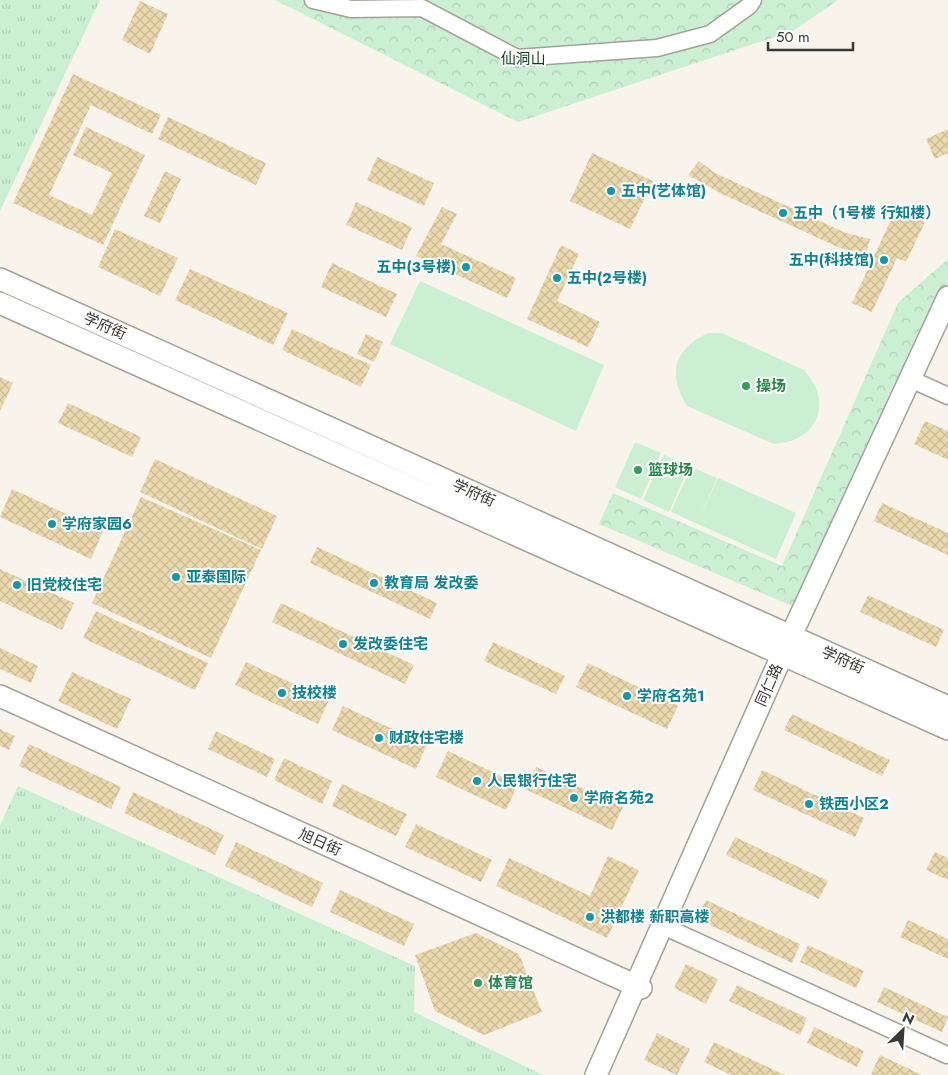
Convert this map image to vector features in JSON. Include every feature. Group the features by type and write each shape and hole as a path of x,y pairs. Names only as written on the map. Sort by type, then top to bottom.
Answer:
{"main road":[{"name":"学府街","path":"0,279 790,647 948,729"},
{"name":"同仁路","path":"596,1075 665,928 948,297"},
{"name":"学府街","path":"0,303 790,647 948,707"},
{"name":"同仁路","path":"790,647 948,315"},
{"name":"旭日街","path":"0,696 638,987"},
{"name":"同仁路","path":"602,1075 638,987"}],"street":[{"path":"313,0 351,9 422,8 517,58 657,48 710,34 749,6 753,0"},
{"path":"917,382 948,396"},
{"path":"665,928 948,1055"}],"green space":[{"path":"0,0 100,0 0,211"},
{"name":"仙洞山","path":"275,0 838,0 793,31 518,122"},
{"path":"948,259 948,283 797,608 599,524 613,493 782,566 898,303"},
{"path":"420,281 604,365 576,431 390,344"},
{"name":"操场","path":"708,333 722,333 804,370 813,382 818,395 819,407 817,418 811,428 789,442 774,444 687,406 677,383 677,364 681,355 688,347"},
{"name":"篮球场","path":"635,442 661,453 641,499 615,487"},
{"name":"篮球场","path":"664,455 689,466 669,512 643,500"},
{"path":"691,467 717,478 699,520 718,478 796,513 776,559 671,512"},
{"path":"18,786 415,966 414,1012 543,1075 0,1075 0,825"}],"building":[{"path":"140,1 168,14 150,54 122,40"},
{"path":"73,74 161,115 152,134 91,105 49,195 92,215 112,173 73,155 86,127 145,155 103,245 13,203"},
{"path":"168,117 266,163 256,185 158,139"},
{"path":"948,129 948,153 935,159 926,139"},
{"name":"五中(艺体馆)","path":"592,153 653,181 630,229 570,201"},
{"path":"377,157 434,183 424,206 367,180"},
{"name":"五中（1号楼 行知楼）","path":"699,161 715,173 846,233 870,239 866,254 840,248 720,193 688,175"},
{"path":"165,171 181,179 160,223 144,216"},
{"path":"356,202 412,227 402,250 346,225"},
{"name":"五中(3号楼)","path":"442,207 457,214 441,244 516,278 507,298 416,256"},
{"name":"五中(科技馆)","path":"896,209 925,222 906,262 897,258 872,312 852,303"},
{"path":"115,229 178,258 160,296 98,267"},
{"name":"五中(2号楼)","path":"561,245 579,254 557,301 600,322 588,347 527,319"},
{"path":"332,263 397,294 386,317 321,287"},
{"path":"190,269 288,313 273,345 175,300"},
{"path":"292,329 371,365 361,387 282,350"},
{"path":"366,334 383,342 374,362 357,354"},
{"path":"0,377 13,383 0,411"},
{"path":"68,403 141,437 132,457 58,423"},
{"path":"925,421 948,431 948,460 914,444"},
{"name":"亚泰国际","path":"155,459 277,516 262,549 140,492"},
{"name":"学府家园6","path":"12,489 103,531 91,559 0,517"},
{"name":"亚泰国际","path":"141,497 261,550 211,658 92,603"},
{"path":"882,503 948,533 948,555 874,521"},
{"name":"教育局 发改委","path":"317,547 437,603 430,619 310,563"},
{"name":"旧党校住宅","path":"0,569 74,603 62,630 0,601"},
{"path":"868,595 944,630 936,647 860,612"},
{"name":"发改委住宅","path":"281,603 414,665 405,684 272,622"},
{"path":"96,611 208,663 195,690 83,638"},
{"path":"493,642 565,676 556,694 484,661"},
{"path":"0,648 38,666 31,683 0,669"},
{"name":"技校楼","path":"246,662 329,700 318,724 235,685"},
{"name":"学府名苑1","path":"588,663 678,706 667,729 576,687"},
{"path":"72,672 131,699 117,729 58,701"},
{"name":"财政住宅楼","path":"343,706 427,745 416,769 332,730"},
{"path":"792,714 890,760 882,776 784,730"},
{"path":"0,729 15,736 9,750 0,746"},
{"path":"216,731 275,759 267,777 208,749"},
{"path":"29,744 121,787 111,809 19,766"},
{"name":"人民银行住宅","path":"448,751 518,784 506,810 436,777"},
{"path":"284,758 332,781 322,804 274,780"},
{"name":"学府名苑2","path":"536,767 623,807 612,830 525,789"},
{"name":"铁西小区2","path":"762,770 864,818 855,837 753,790"},
{"path":"342,784 407,814 396,836 332,806"},
{"path":"133,792 224,835 215,855 124,813"},
{"path":"416,824 492,860 481,882 405,847"},
{"path":"735,837 828,881 819,899 726,855"},
{"path":"236,842 323,883 312,907 225,866"},
{"path":"935,852 948,858 948,880 926,870"},
{"name":"洪都楼 新职高楼","path":"608,856 639,870 607,938 496,886 509,858 590,896"},
{"path":"340,890 414,924 404,946 330,912"},
{"path":"706,900 800,944 792,963 697,919"},
{"path":"908,920 948,939 948,959 900,937"},
{"name":"体育馆","path":"476,933 519,954 542,1012 484,1035 435,1011 415,955"},
{"path":"808,945 864,971 856,988 800,962"},
{"path":"686,964 718,979 706,1004 674,988"},
{"path":"737,985 807,1018 800,1035 729,1001"},
{"path":"884,987 948,1017 942,1032 877,1002"},
{"path":"814,1027 864,1051 857,1067 807,1043"},
{"path":"657,1033 690,1049 677,1075 644,1060"},
{"path":"714,1042 785,1075 731,1075 704,1062"},
{"path":"880,1055 922,1075 873,1075 871,1074"}],"place":[{"name":"五中(艺体馆)","path":"611,191"},
{"name":"五中（1号楼 行知楼）","path":"783,213"},
{"name":"五中(科技馆)","path":"884,260"},
{"name":"五中(3号楼)","path":"466,267"},
{"name":"五中(2号楼)","path":"557,278"},
{"name":"操场","path":"746,386"},
{"name":"篮球场","path":"638,470"},
{"name":"学府家园6","path":"52,524"},
{"name":"亚泰国际","path":"176,577"},
{"name":"教育局 发改委","path":"374,583"},
{"name":"旧党校住宅","path":"17,585"},
{"name":"发改委住宅","path":"343,644"},
{"name":"技校楼","path":"282,693"},
{"name":"学府名苑1","path":"627,696"},
{"name":"财政住宅楼","path":"379,738"},
{"name":"人民银行住宅","path":"477,781"},
{"name":"学府名苑2","path":"574,798"},
{"name":"铁西小区2","path":"809,804"},
{"name":"洪都楼 新职高楼","path":"590,917"},
{"name":"体育馆","path":"478,983"}]}
